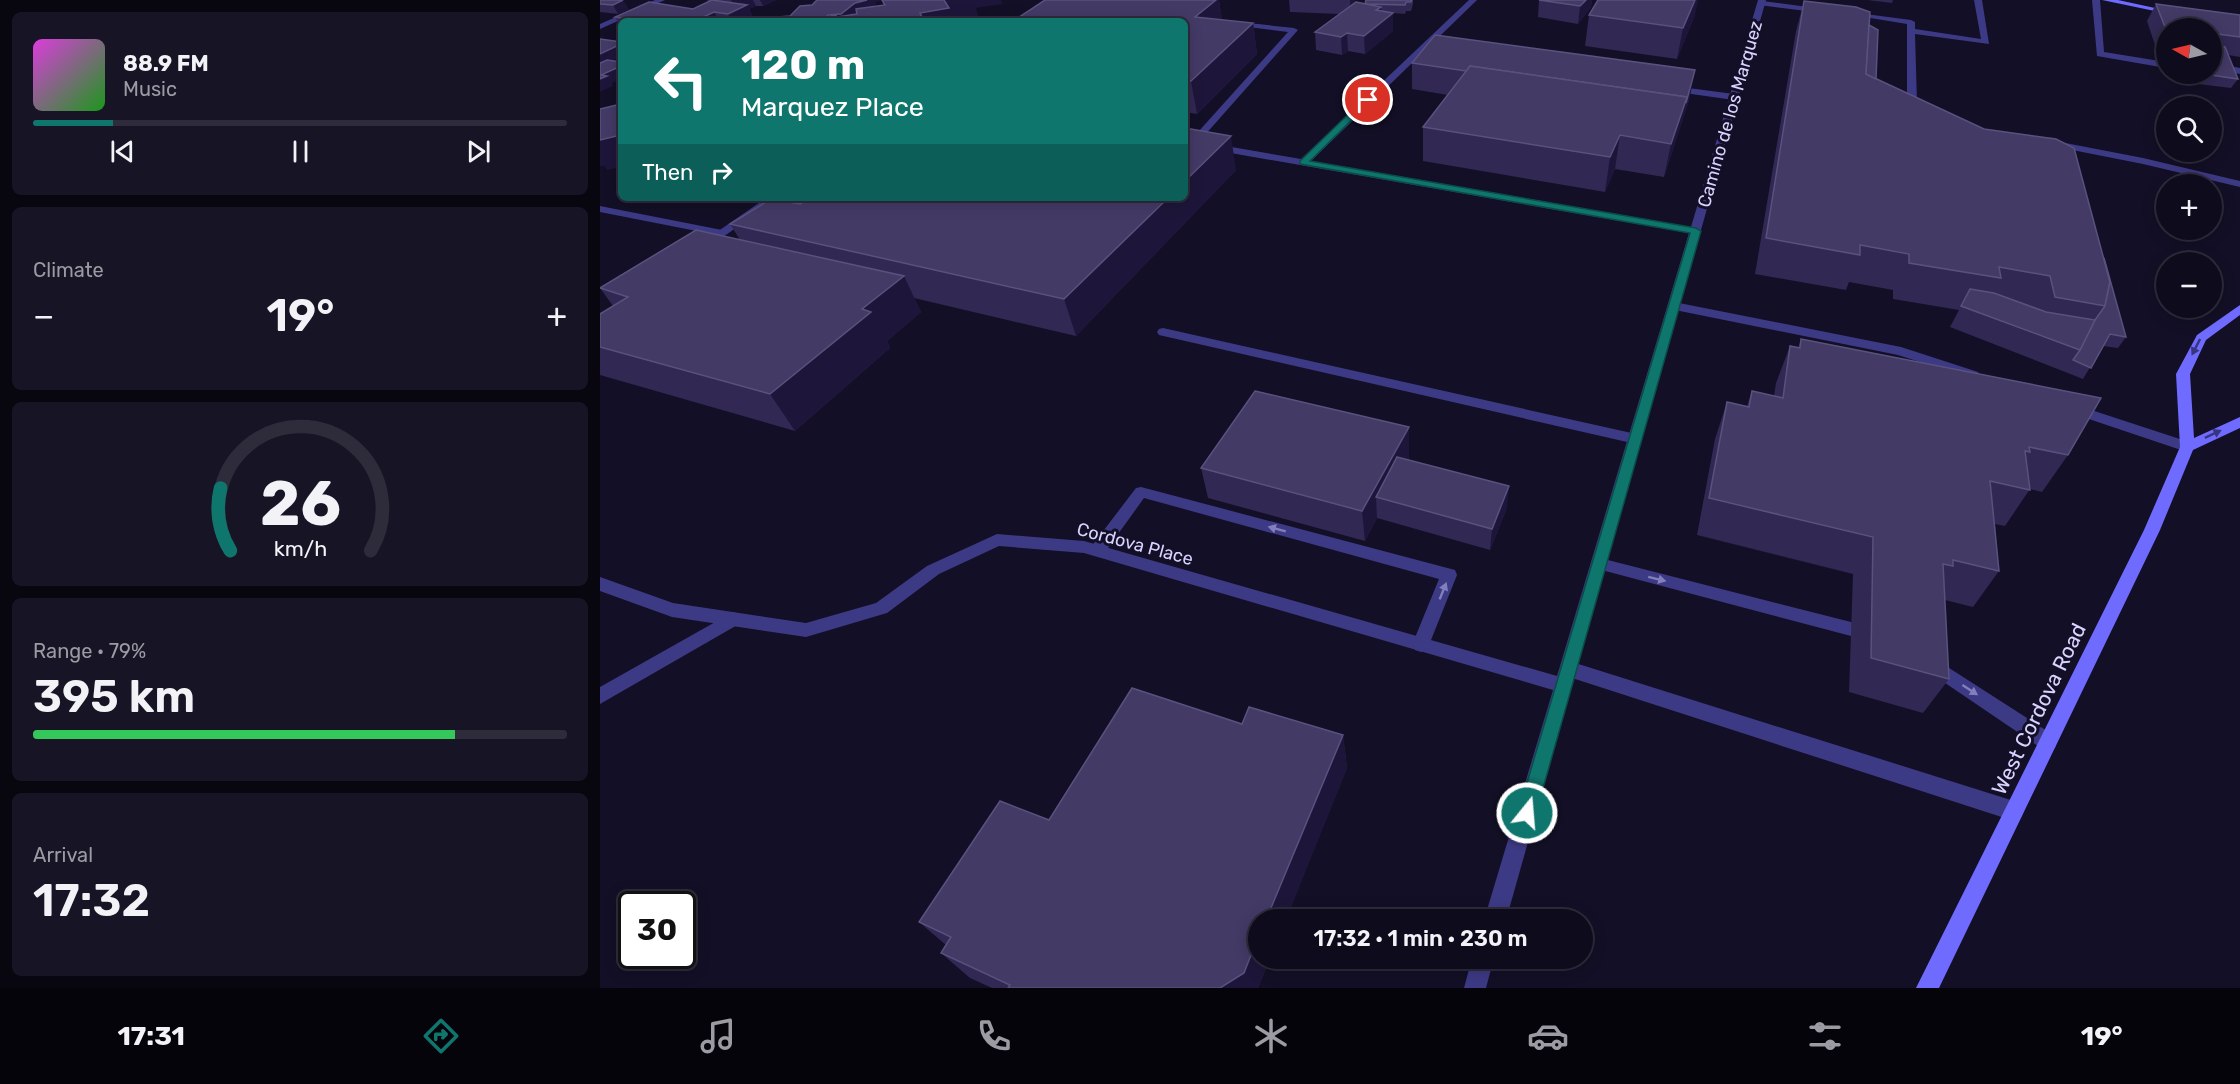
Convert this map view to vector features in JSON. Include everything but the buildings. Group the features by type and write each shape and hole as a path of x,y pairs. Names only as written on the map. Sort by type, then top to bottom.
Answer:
{"street":[{"path":"620,18 661,0"},
{"path":"1303,162 1473,0"},
{"path":"1910,31 1986,42 1978,0"},
{"path":"2096,0 2100,28 2097,39 2100,54 2156,63"},
{"path":"2106,0 2180,14"},
{"path":"1762,2 1830,12"},
{"name":"Camino de los Marquez","path":"1498,909 1762,2"},
{"path":"1842,13 1911,22 1911,104 1931,112"},
{"path":"600,27 618,19"},
{"path":"1189,143 1294,30 1225,23"},
{"path":"1417,53 1429,55"},
{"path":"2224,68 2240,71"},
{"path":"1664,87 1734,97"},
{"path":"2038,141 2143,160 2240,184"},
{"path":"1189,143 1696,231"},
{"path":"694,252 769,201"},
{"path":"600,209 722,233"},
{"path":"1674,306 1901,351 1991,381"},
{"name":"West Cordova Road","path":"1927,988 2152,530 2187,447 2183,374 2201,338 2240,309"},
{"path":"1162,332 1636,439"},
{"path":"2059,404 2187,447 2240,422"},
{"path":"1097,551 1141,492 1449,575 1421,645"},
{"name":"Cordova Place","path":"600,584 672,610 806,630 881,608 933,570 997,540 1084,547 1421,645 1567,677 2014,811"},
{"path":"1600,564 1851,629"},
{"path":"600,696 733,619"},
{"path":"1922,658 2048,742"},
{"path":"1474,988 1480,969"}],"route":[{"path":"1368,100 1303,162 1696,231 1527,813"}]}
